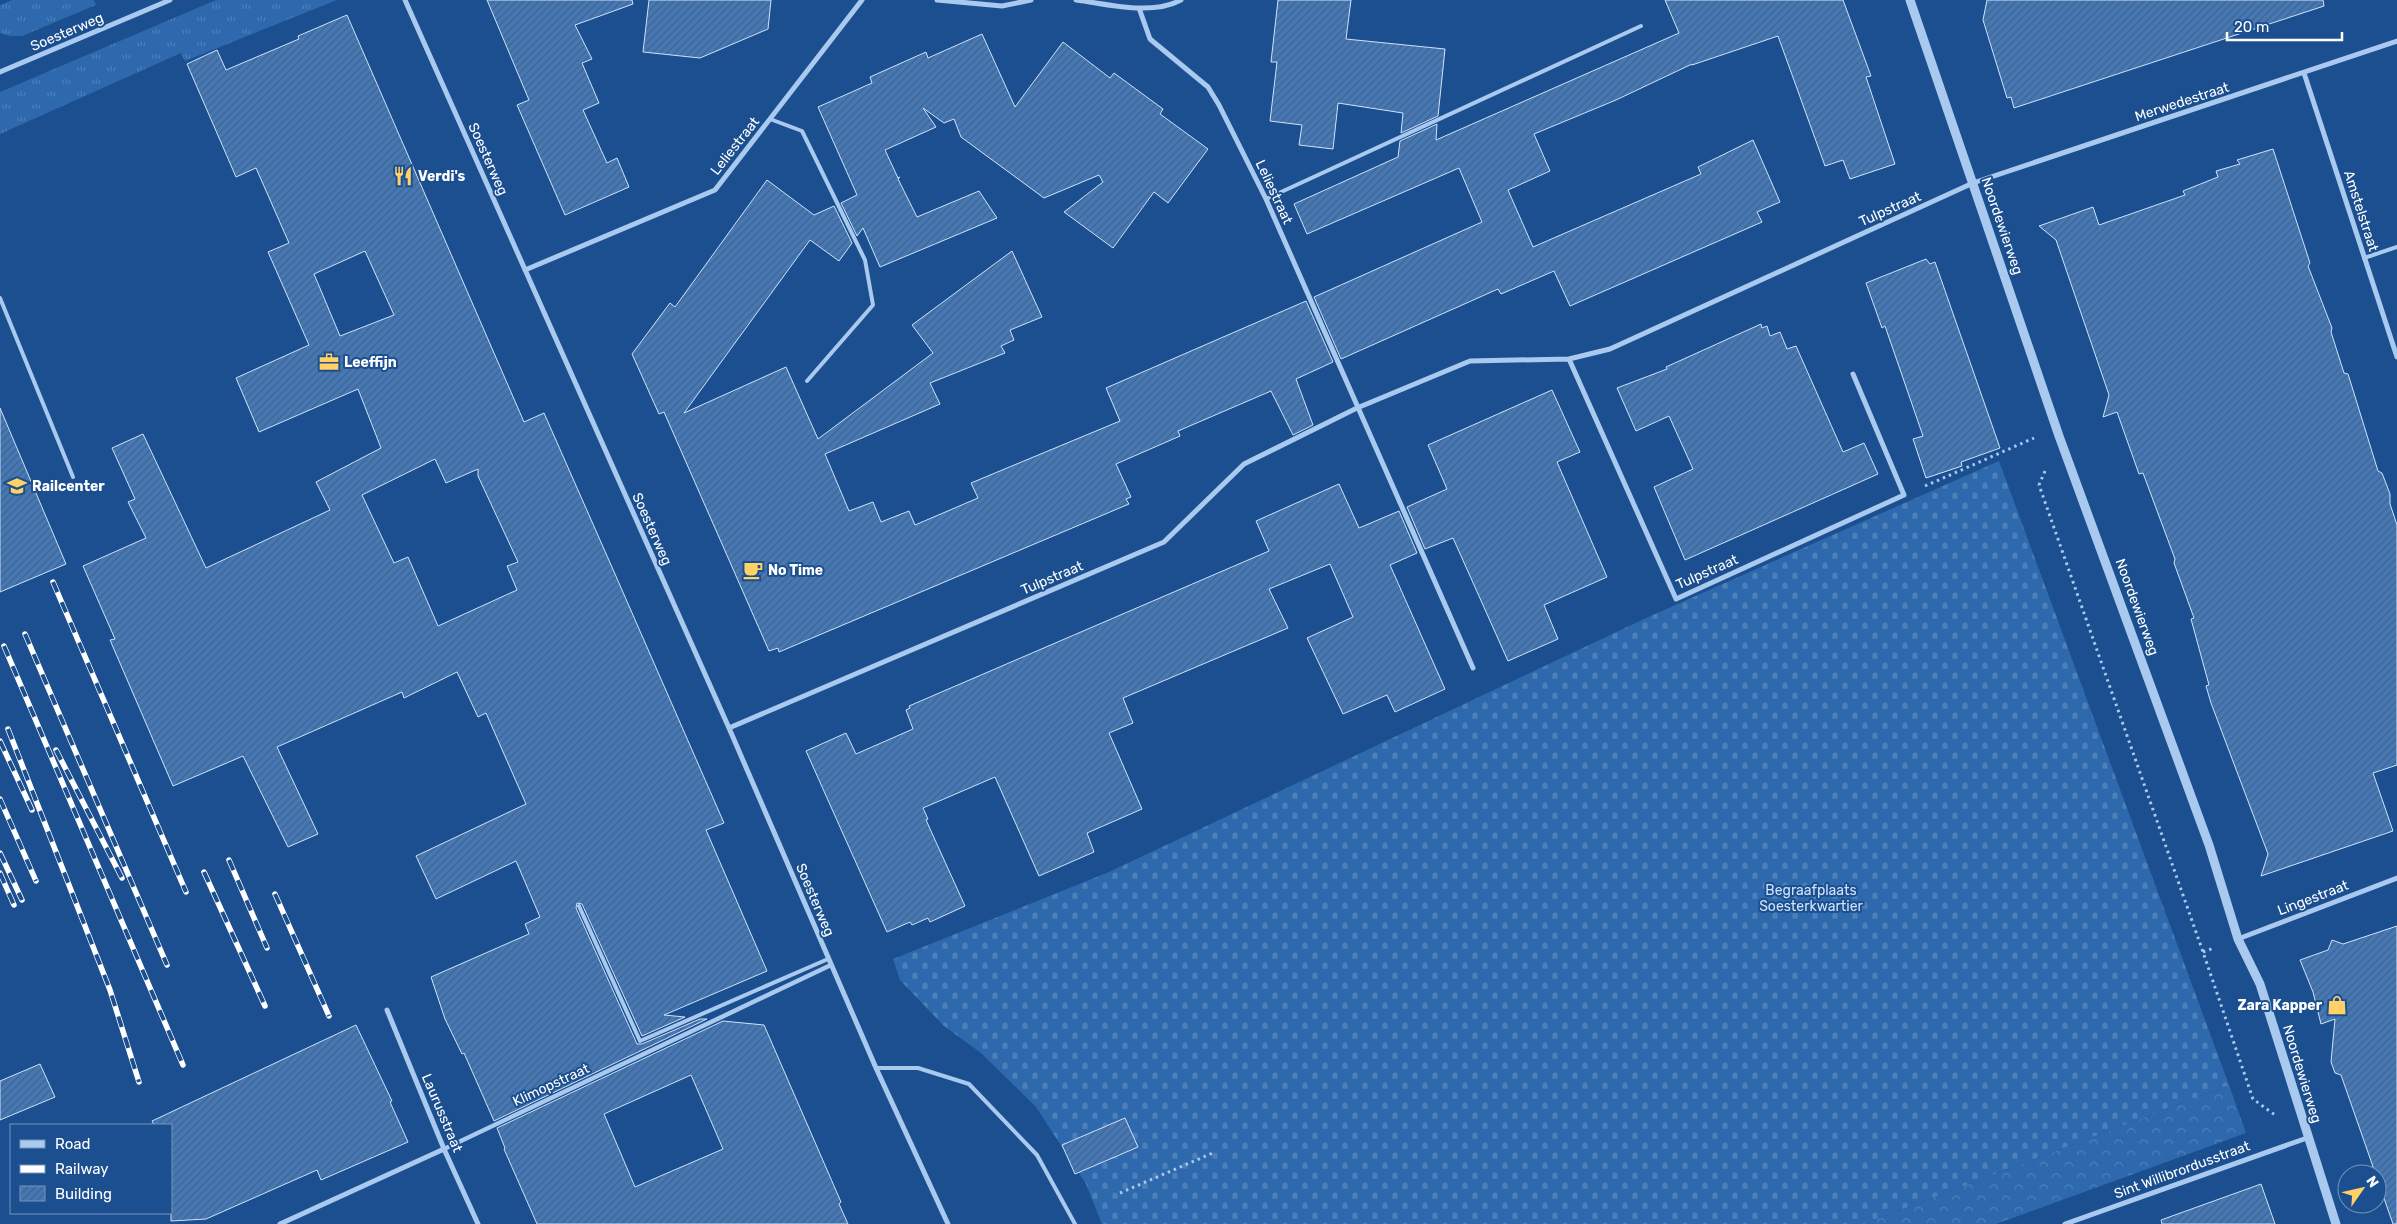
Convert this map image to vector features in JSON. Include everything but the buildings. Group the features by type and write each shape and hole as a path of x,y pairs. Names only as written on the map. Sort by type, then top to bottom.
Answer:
{"street":[{"name":"Soesterweg","path":"0,72 170,0"},
{"name":"Soesterweg","path":"405,0 729,728 876,1068 948,1224"},
{"name":"Leliestraat","path":"525,270 715,190 862,0"},
{"path":"937,0 1002,6 1031,0"},
{"path":"1076,0 1139,8 1172,5 1181,0"},
{"name":"Noordewierweg","path":"1910,0 2059,432 2209,845 2238,939 2260,984 2307,1138 2336,1224"},
{"name":"Leliestraat","path":"1139,8 1150,39 1208,87 1219,105 1266,199 1357,408"},
{"name":"Merwedestraat","path":"1973,184 2397,41"},
{"name":"Amstelstraat","path":"2304,73 2397,357"},
{"name":"Tulpstraat","path":"729,728 1164,542 1244,464 1357,408 1470,361 1569,359 1610,349 1973,184"},
{"name":"Tulpstraat","path":"1569,359 1676,599 1904,495"},
{"path":"1853,374 1904,495"},
{"path":"1357,408 1473,668"},
{"name":"Lingestraat","path":"2238,939 2397,878"},
{"name":"Klimopstraat","path":"280,1224 444,1149 829,962"},
{"name":"Laurusstraat","path":"387,1010 444,1149 478,1224"},
{"name":"Sint Willibrordusstraat","path":"2065,1224 2307,1138"}],"lane":[{"path":"1266,199 1641,26"},
{"path":"770,119 802,131 865,260 873,304 808,381"},
{"path":"2364,258 2397,247"},
{"path":"0,298 74,478"},
{"path":"579,906 640,1041 829,962"},
{"path":"876,1068 918,1068 969,1084 1036,1154 1075,1224"}],"path":[{"path":"1904,495 2059,432"},
{"path":"2059,432 2039,485 2253,1099 2307,1138"},
{"path":"1120,1193 1216,1152"}],"green space":[{"path":"12,0 94,0 96,5 22,36 10,36 0,33 0,5"},
{"path":"216,0 337,0 185,61 181,53 0,134 0,92"},
{"name":"Begraafplaats Soesterkwartier","path":"1999,461 2229,1085 1864,1224 1102,1224 1086,1184 1036,1107 981,1053 944,1026 900,980 893,959 1109,872 1644,619"},
{"path":"2229,1085 2246,1133 1996,1224 1864,1224"}],"railway":[{"path":"53,582 186,892"},
{"path":"25,634 167,965"},
{"path":"4,646 183,1065"},
{"path":"8,729 110,990 139,1082"},
{"path":"0,741 32,810"},
{"path":"56,750 122,878"},
{"path":"0,799 36,881"},
{"path":"0,853 22,900"},
{"path":"229,860 267,948"},
{"path":"204,872 265,1006"},
{"path":"0,873 14,905"},
{"path":"275,894 329,1016"}],"place":[{"name":"Verdi's","path":"403,176"},
{"name":"Leeffijn","path":"329,362"},
{"name":"Railcenter","path":"17,486"},
{"name":"No Time","path":"753,570"},
{"name":"Zara Kapper","path":"2337,1005"}]}
